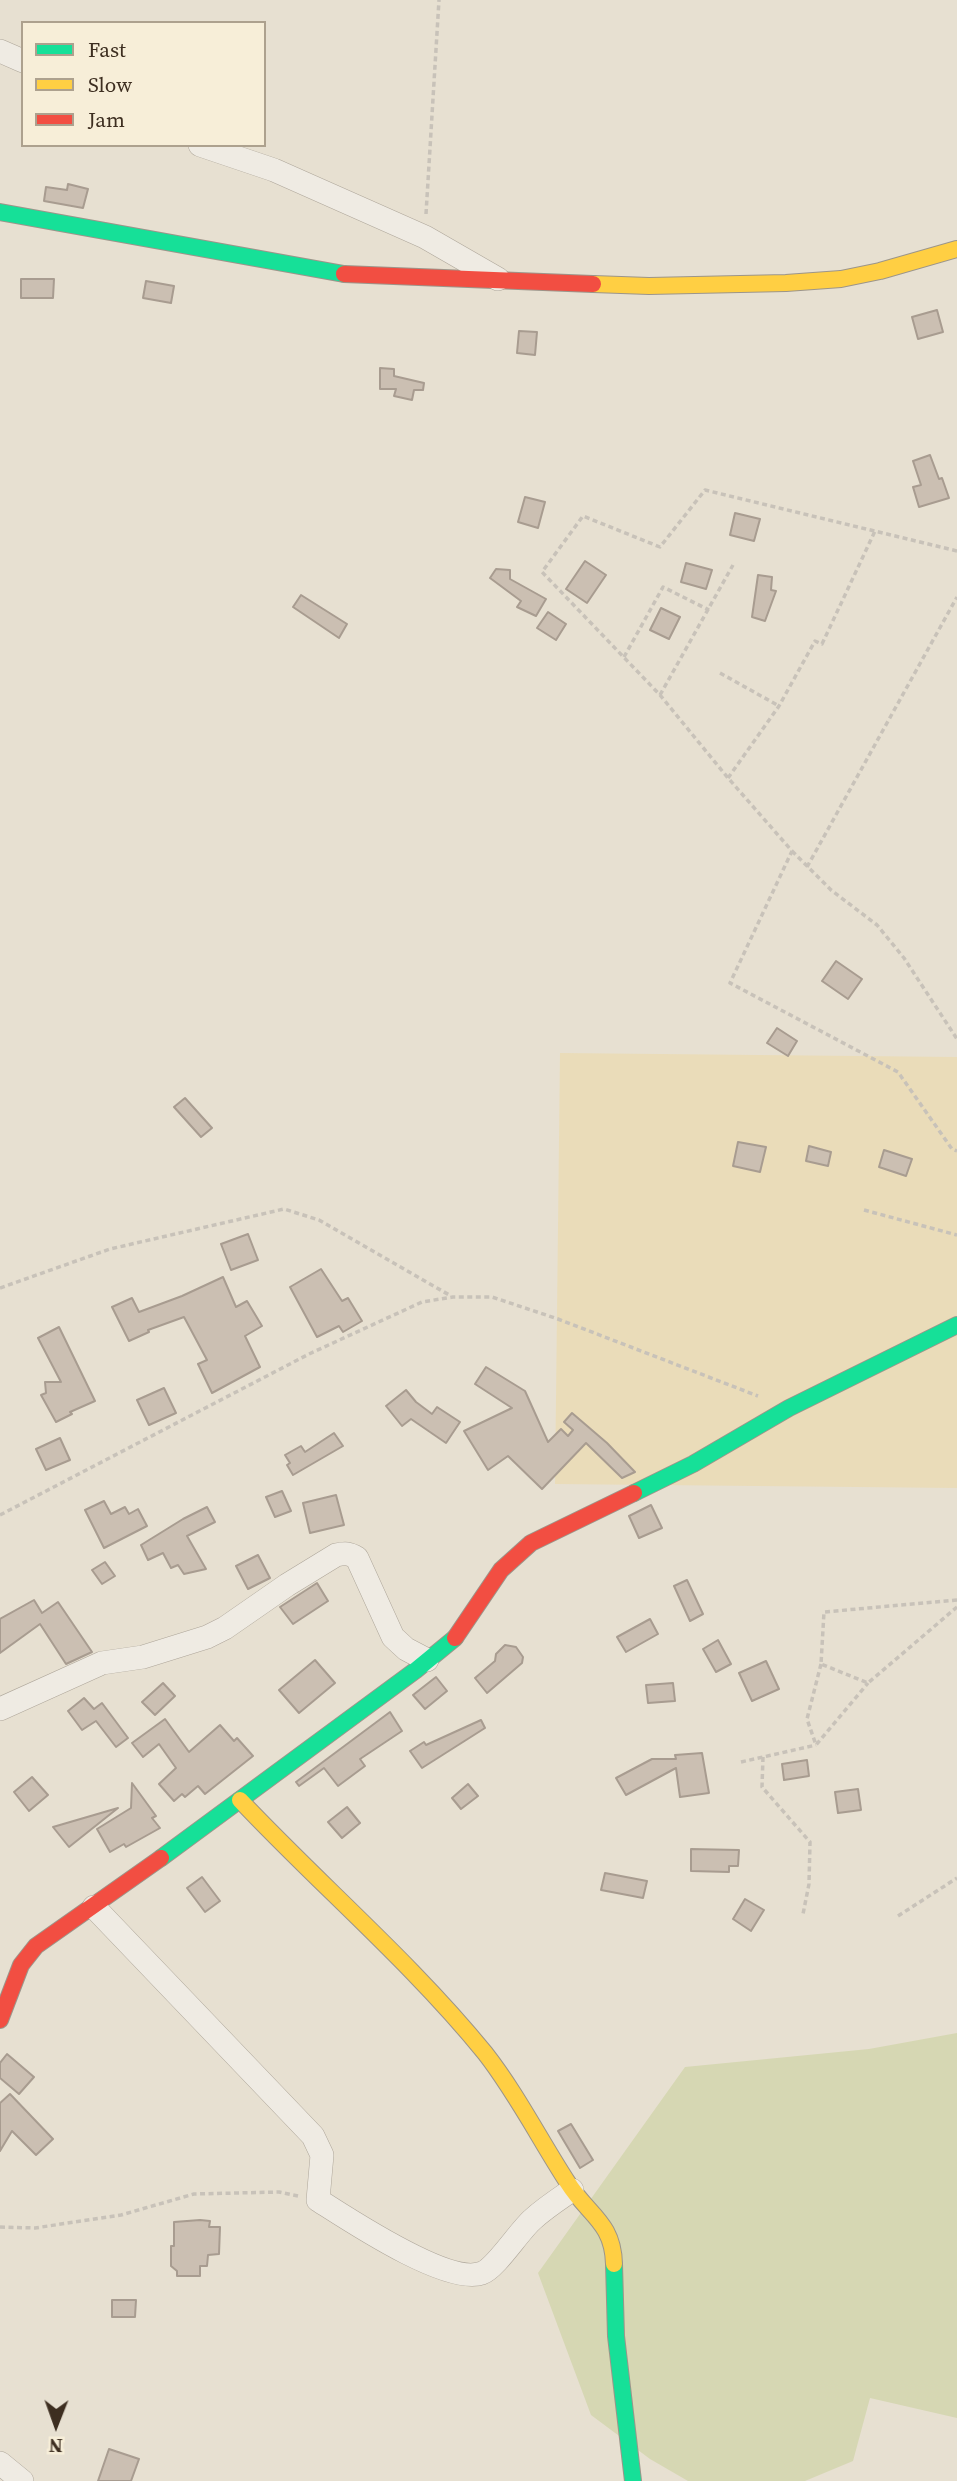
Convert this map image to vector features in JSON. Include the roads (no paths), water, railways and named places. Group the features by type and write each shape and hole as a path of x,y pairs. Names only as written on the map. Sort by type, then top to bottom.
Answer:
{"street":[{"path":"0,51 21,60"},
{"path":"206,147 274,170 425,237 500,280"},
{"path":"0,212 340,274 649,286 841,279 957,249"},
{"path":"0,2020 6,1984 36,1946 240,1800 457,1636 501,1570 531,1543 693,1464 789,1408 957,1325"},
{"path":"0,1709 102,1663 143,1657 207,1637 336,1555 344,1554 357,1558 398,1643 427,1660"},
{"path":"240,1800 279,1844 438,2002 484,2053 572,2190 597,2216 608,2234 613,2251 618,2363 631,2446 633,2481"},
{"path":"94,1907 313,2136 322,2155 318,2200 372,2234 427,2263 457,2272 480,2274 493,2266 533,2218 572,2190"},
{"path":"0,2463 22,2481"}]}
